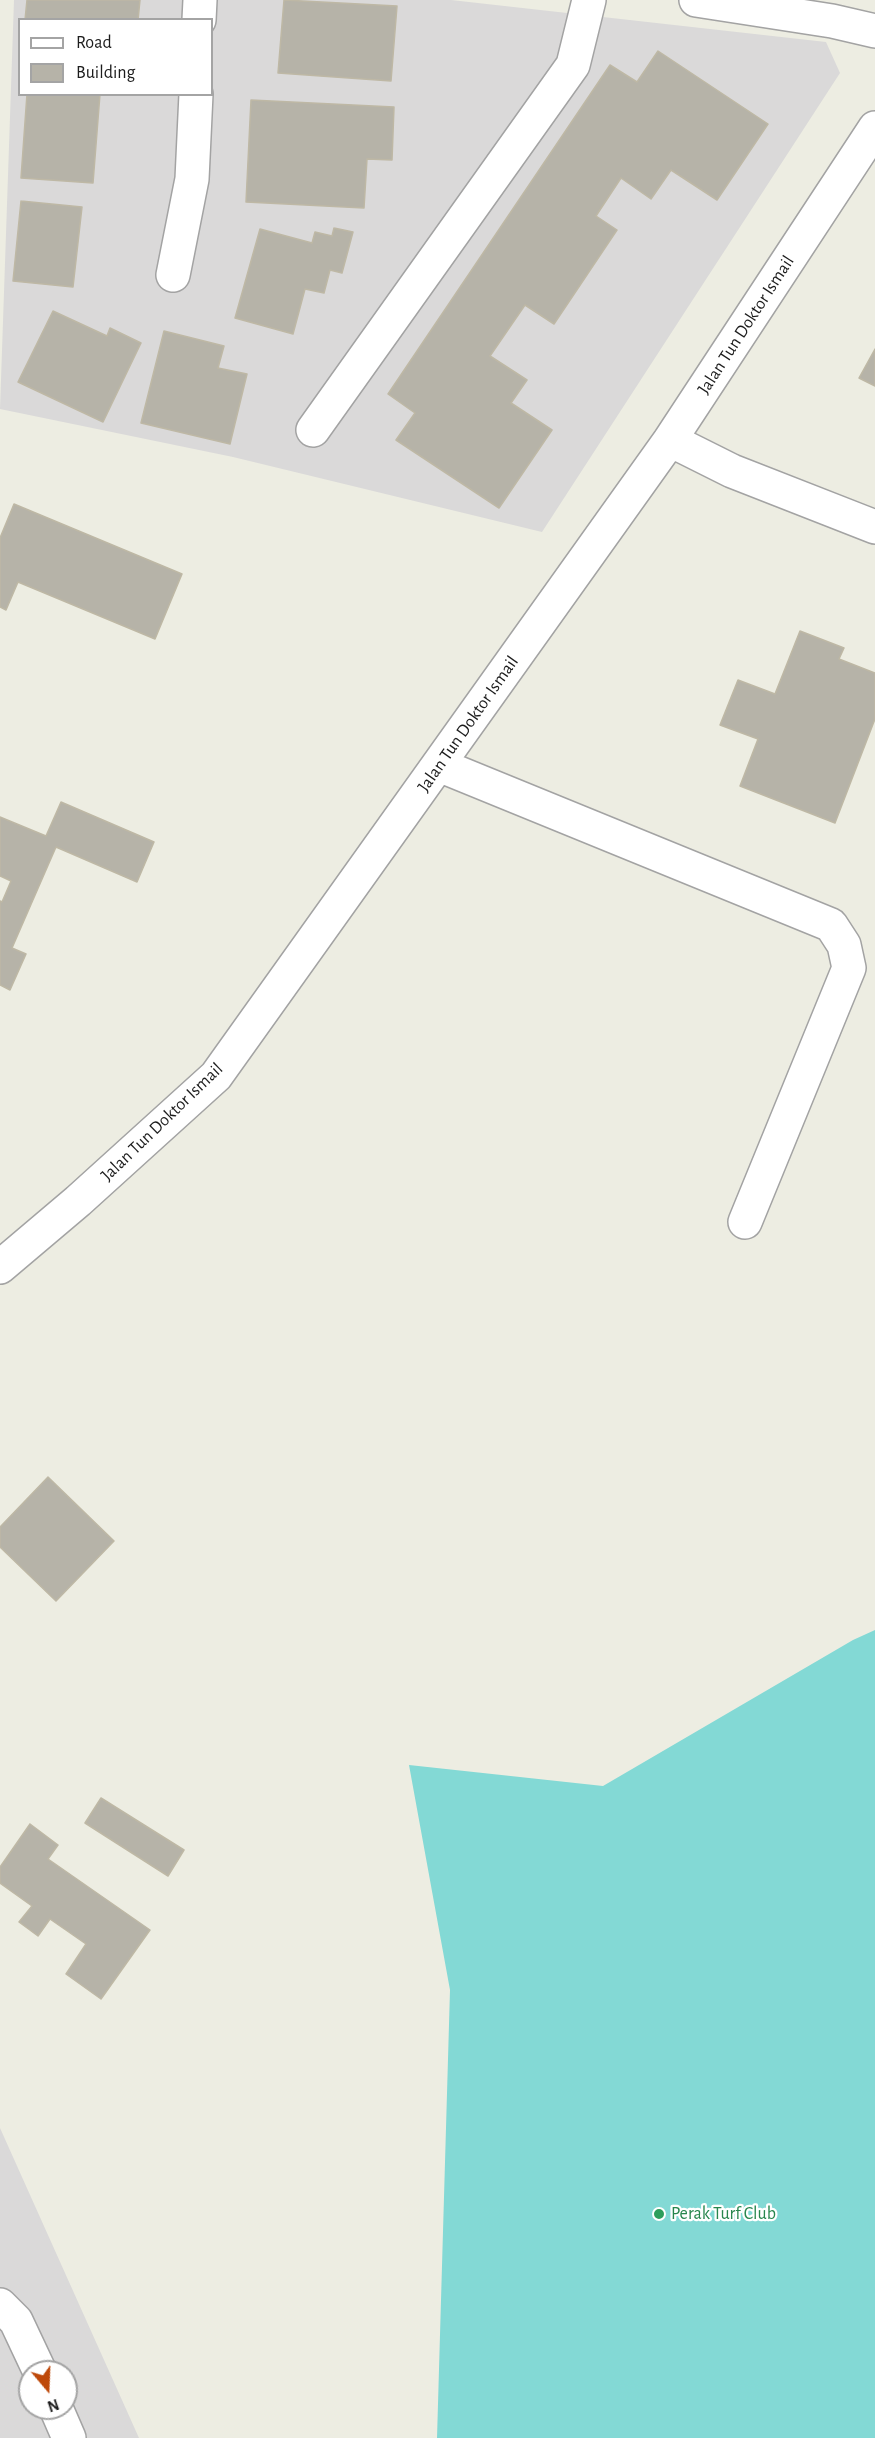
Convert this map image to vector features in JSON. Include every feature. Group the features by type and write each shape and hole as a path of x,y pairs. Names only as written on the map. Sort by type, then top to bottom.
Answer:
{"street":[{"path":"199,18 200,0"},
{"path":"313,430 573,65 589,0"},
{"path":"696,0 832,21 875,31"},
{"path":"173,275 192,179 196,96"},
{"name":"Jalan Tun Doktor Ismail","path":"0,1267 78,1202 216,1076 670,440 875,128"},
{"path":"670,440 732,471 875,527"},
{"path":"439,765 831,925 844,945 849,968 745,1222"},
{"path":"0,2305 16,2321 34,2360"},
{"path":"61,2420 69,2438"}],"shaded area":[{"path":"14,0 451,0 826,42 840,73 542,532 233,457 0,409"},
{"name":"Perak Turf Club","path":"875,1630 875,2438 437,2438 450,1990 409,1765 603,1786 853,1640"},
{"path":"0,2128 139,2438 0,2438"}],"building":[{"path":"27,0 140,0 138,18 25,18"},
{"path":"284,0 397,6 391,81 278,73"},
{"path":"658,51 768,124 717,200 671,170 651,199 621,178 596,216 617,230 554,324 525,305 490,356 527,380 511,403 552,430 499,508 396,440 415,413 388,394 610,65 637,82"},
{"path":"27,96 100,96 93,183 21,178"},
{"path":"251,100 394,107 392,160 367,159 364,208 246,202"},
{"path":"21,201 82,207 73,287 13,281"},
{"path":"334,228 353,232 342,273 330,270 324,293 305,289 293,334 235,318 260,229 312,243 315,232 332,236"},
{"path":"53,311 107,336 110,328 141,343 103,422 18,382"},
{"path":"164,331 224,346 218,368 247,374 230,444 141,423"},
{"path":"875,349 875,386 859,378"},
{"path":"14,504 182,574 155,639 18,582 6,610 0,607 0,538"},
{"path":"800,631 844,648 839,659 875,673 875,719 835,823 740,786 758,739 720,725 738,680 775,694"},
{"path":"61,802 154,842 137,882 56,847 12,948 26,954 10,990 0,985 0,901 2,902 11,881 0,876 0,817 46,836"},
{"path":"48,1477 114,1541 56,1601 0,1547 0,1527"},
{"path":"101,1798 184,1850 168,1876 85,1823"},
{"path":"30,1824 58,1845 48,1859 150,1930 101,1999 66,1974 86,1944 50,1919 38,1936 19,1922 32,1906 0,1883 0,1867"}],"place":[{"name":"Perak Turf Club","path":"659,2214"}]}
